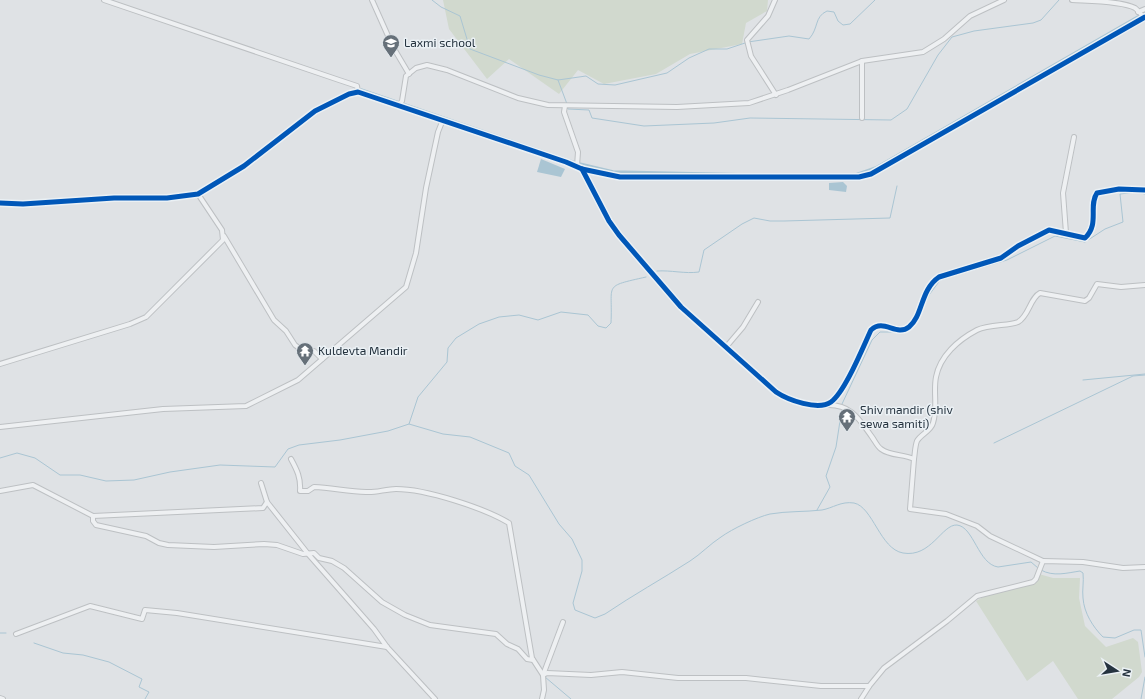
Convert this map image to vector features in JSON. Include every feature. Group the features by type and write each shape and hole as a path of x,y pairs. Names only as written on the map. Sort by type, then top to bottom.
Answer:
{"street":[{"path":"104,0 357,86 358,92"},
{"path":"372,0 393,47 409,74"},
{"path":"775,0 768,16 747,40 751,56 776,95"},
{"path":"400,103 406,76 416,68 427,65 436,66 532,103 565,106 722,106 749,103 776,95 862,61 923,52 944,39 970,16 1004,0"},
{"path":"1072,0 1107,2 1136,8 1142,15"},
{"path":"0,203 23,204 114,198 167,198 198,194 244,166 315,111 349,94 358,92 400,103 442,122 487,135 582,169 620,177 859,177 871,174 1142,15 1145,9"},
{"path":"862,61 862,118"},
{"path":"565,106 564,112 578,152 577,166"},
{"path":"0,427 163,408 246,406 293,383 322,360 406,287 416,252 426,188 438,132 442,122"},
{"path":"1066,234 1063,193 1074,137"},
{"path":"582,169 609,221 619,235 681,307 776,392 785,398 802,403 844,406 862,423 880,448 885,451 914,459"},
{"path":"823,405 831,402 841,391 871,330 876,326 882,325 899,330 909,327 917,316 931,283 939,277 1001,258 1018,246 1049,230 1085,238 1089,234 1094,217 1095,197 1101,191 1119,189 1145,190"},
{"path":"198,194 219,225 274,320 286,331 294,345 303,351 314,351 322,360"},
{"path":"0,364 130,324 146,317 220,243 224,236"},
{"path":"1145,285 1121,287 1097,284 1089,298 1085,301 1040,293 1018,322 1000,324 977,330 944,355 935,378 936,402 933,424 917,441 910,509 946,514 977,526 990,536 1042,563 1083,562 1123,568 1145,568"},
{"path":"726,346 743,327 758,302"},
{"path":"291,459 299,473 301,480 300,491 308,491 314,487 367,492 394,489 411,490 435,494 467,505 510,523 533,660 543,675"},
{"path":"262,484 267,502 309,555 374,629 387,648 435,699"},
{"path":"0,491 33,485 93,516 263,508 267,502"},
{"path":"93,516 92,520 96,525 146,536 159,543 168,545 214,546 264,544 277,545 303,554 314,554 319,558 332,561 344,568 382,602 405,615 436,626 496,634 507,644 518,649 527,659 533,660"},
{"path":"861,699 869,686 884,668 947,621 977,596 1033,582 1042,563"},
{"path":"16,634 90,606 142,619 146,610 177,613 387,648"},
{"path":"542,699 544,690 543,675 563,622"},
{"path":"543,675 547,673 591,675 612,671 678,678 746,678 820,686 869,686"}],"shaded area":[{"path":"443,0 768,0 767,11 746,23 742,44 690,54 656,74 604,84 578,70 559,94 509,59 487,79 449,29"},
{"path":"1039,574 1053,578 1080,578 1079,598 1085,626 1106,647 1133,638 1138,642 1142,672 1139,677 1112,699 1078,699 1053,661 1027,681 976,601 987,595 1031,585 1036,582"}],"water":[{"path":"541,159 565,169 561,177 537,172"},
{"path":"843,182 847,186 846,192 829,190 829,183"}],"waterway":[{"path":"432,0 441,7 460,16 470,49 539,75 558,80 586,76 598,84 615,85 667,73 689,58 709,49 727,49 745,43"},
{"path":"748,42 789,36 809,39 820,16 823,13 827,11 834,12 838,21 843,25 850,24 875,0"},
{"path":"567,107 568,109 589,110 592,118 644,126 714,123 750,118 891,120 907,109 938,55 952,37 974,31 1033,23 1041,20 1059,0"},
{"path":"853,176 876,168 1145,13"},
{"path":"558,80 567,104"},
{"path":"361,90 575,163 613,172 749,175"},
{"path":"657,271 688,273 699,272 704,250 742,224 754,218 770,221 890,218 897,186"},
{"path":"918,318 929,295 941,279 1007,260 1055,236 1085,242 1105,229 1123,222 1120,194 1136,192 1145,194"},
{"path":"409,424 418,397 447,362 448,348 456,338 479,324 499,317 519,315 538,320 561,312 588,315 598,326 606,328 611,323 611,294 616,285 646,277"},
{"path":"842,404 872,340 880,332 898,332"},
{"path":"1083,380 1145,374"},
{"path":"994,443 1133,376 1145,375"},
{"path":"817,510 830,487 826,476 836,447 842,408"},
{"path":"0,458 17,453 35,458 60,475 80,475 106,481 134,480 170,472 220,465 275,467 288,449 299,445 340,440 388,431 409,424 443,434 470,437 509,453 515,466 529,475 559,524 572,539 582,560 582,571 573,603 575,610 595,618 605,614 679,568 731,530 770,514 822,510 845,503 854,503 861,506 888,544 895,550 903,553 921,551 946,530 957,525 963,527 968,532 981,553 991,564 998,567 1031,562 1038,568"},
{"path":"1041,570 1055,574 1080,571 1083,573 1083,595 1085,609 1096,629 1103,637 1115,638 1134,630 1141,630 1145,657"},
{"path":"0,633 6,633"},
{"path":"34,643 63,653 83,655 109,662 142,679 139,687 149,692 145,699"},
{"path":"545,677 571,699"},
{"path":"1141,699 1145,677"}],"cycle path":[{"path":"0,203 23,204 114,198 167,198 198,194 244,166 315,111 349,94 358,92 566,162 582,169 620,177 859,177 871,174 1145,17"},
{"path":"582,169 609,221 619,235 681,307 776,392 795,401 811,405 825,404 831,402 836,397 848,379 871,330 881,326 899,330 904,330 909,327 914,322 928,289 939,277 1001,258 1018,246 1049,230 1085,238 1092,227 1093,204 1097,193 1119,189 1145,190"}],"place":[{"name":"Laxmi school","path":"391,58"},
{"name":"Kuldevta Mandir","path":"305,366"},
{"name":"Shiv mandir (shiv sewa samiti)","path":"847,432"}]}
